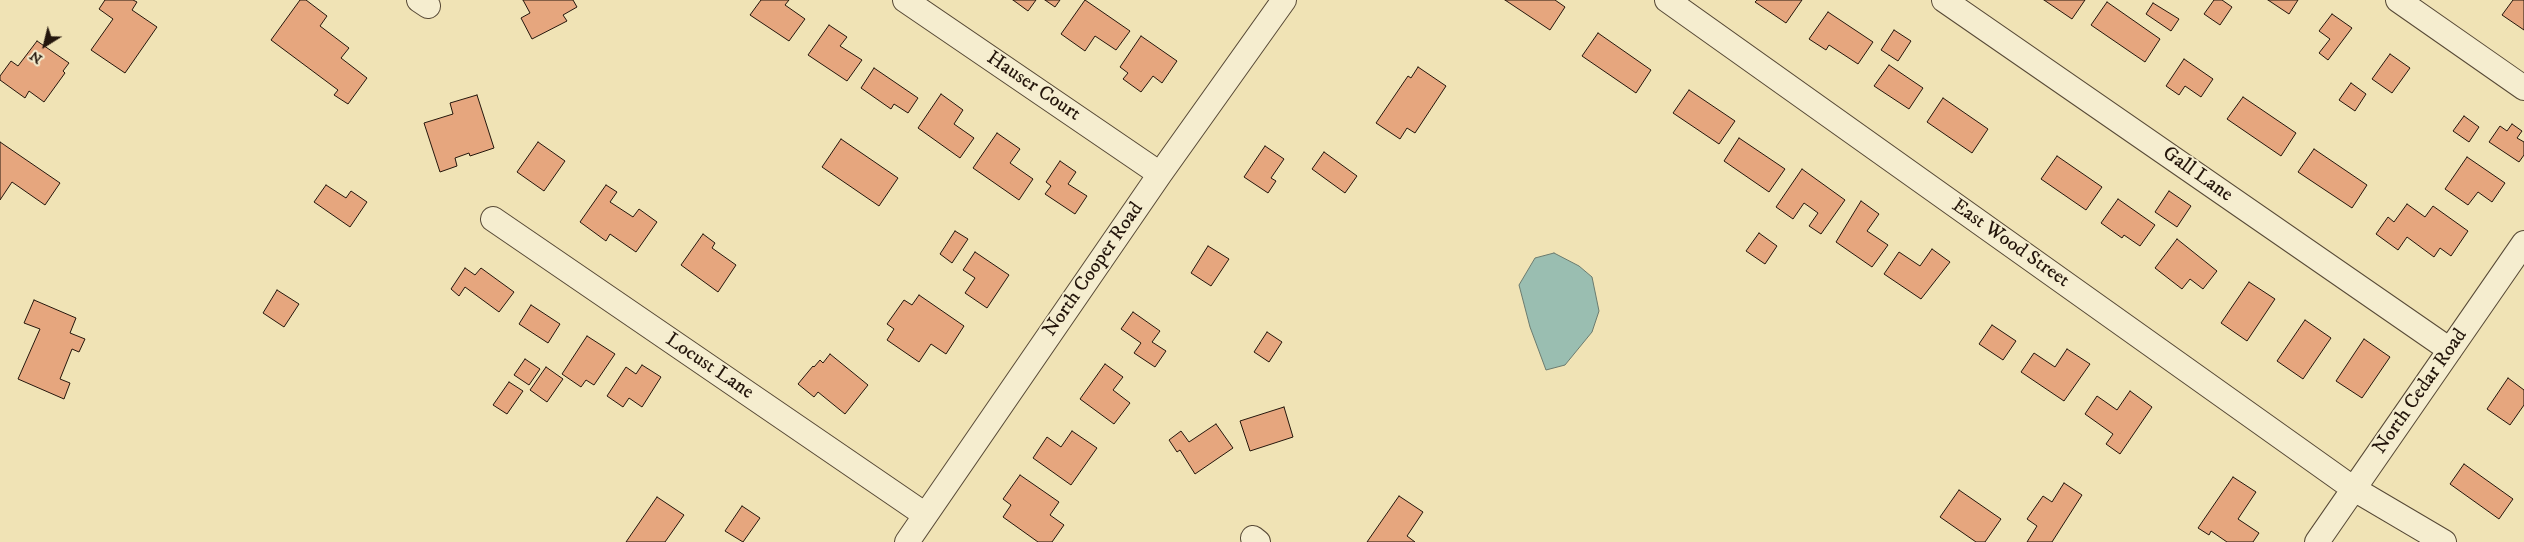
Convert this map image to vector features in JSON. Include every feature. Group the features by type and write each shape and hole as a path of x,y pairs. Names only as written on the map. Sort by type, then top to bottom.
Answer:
{"street":[{"name":"Hauser Court","path":"905,0 1160,174"},
{"name":"North Cooper Road","path":"906,542 1160,174 1284,0"},
{"name":"East Wood Street","path":"1667,0 2354,489 2444,542"},
{"name":"Gall Lane","path":"1944,0 2450,350"},
{"path":"2398,0 2524,88"},
{"name":"Locust Lane","path":"494,219 924,514"},
{"name":"North Cedar Road","path":"2317,542 2524,243"}],"water":[{"path":"1554,253 1579,266 1592,277 1599,311 1592,332 1565,365 1546,370 1530,327 1519,285 1535,258"}],"building":[{"path":"105,0 133,0 137,2 132,10 157,27 125,73 91,50 113,19 99,9"},
{"path":"300,0 306,0 327,16 320,26 349,48 341,58 367,78 348,104 334,95 338,90 271,40"},
{"path":"523,0 573,0 577,7 563,15 567,21 532,39 521,18 530,13"},
{"path":"761,0 789,0 785,5 805,19 789,41 750,15"},
{"path":"1013,0 1036,0 1028,11"},
{"path":"1045,0 1060,0 1055,7"},
{"path":"1085,0 1130,31 1116,50 1095,36 1085,51 1061,34"},
{"path":"1505,0 1555,0 1565,7 1550,30"},
{"path":"1757,0 1802,0 1786,23 1755,2"},
{"path":"2044,0 2085,0 2072,19"},
{"path":"2214,0 2222,0 2232,7 2220,25 2204,14"},
{"path":"2268,0 2298,0 2289,14"},
{"path":"2513,0 2524,0 2524,30 2502,15"},
{"path":"2107,2 2160,39 2145,62 2091,25"},
{"path":"2153,3 2179,19 2171,31 2146,14"},
{"path":"1828,12 1873,42 1858,64 1829,45 1826,50 1809,39"},
{"path":"2332,14 2352,28 2328,60 2319,53 2330,39 2319,31"},
{"path":"829,25 847,37 840,46 862,60 847,81 808,55"},
{"path":"1894,30 1911,41 1898,61 1881,50"},
{"path":"1598,33 1651,70 1636,93 1582,56"},
{"path":"1141,36 1177,61 1162,83 1153,76 1141,92 1123,79 1128,73 1120,67"},
{"path":"37,41 69,63 63,71 65,73 44,102 29,91 25,98 0,80 0,76 11,61 18,66"},
{"path":"2390,54 2410,68 2392,93 2372,79"},
{"path":"2184,59 2213,79 2201,97 2185,86 2179,95 2166,86"},
{"path":"1889,65 1923,88 1909,109 1874,86"},
{"path":"1418,67 1446,86 1415,133 1407,128 1400,139 1376,123 1408,76 1411,78"},
{"path":"874,68 918,98 908,113 894,104 891,109 861,88"},
{"path":"2351,83 2366,94 2355,111 2339,100"},
{"path":"1689,90 1735,121 1719,144 1673,113"},
{"path":"941,94 963,110 954,124 974,138 960,158 918,128"},
{"path":"477,95 494,148 470,156 469,153 455,158 457,166 440,172 424,123 453,114 450,103"},
{"path":"2243,97 2296,133 2281,156 2227,119"},
{"path":"1943,98 1988,129 1972,153 1927,122"},
{"path":"2464,116 2479,127 2469,142 2453,131"},
{"path":"2512,124 2522,131 2517,138 2524,142 2524,155 2519,162 2489,142 2500,126 2507,131"},
{"path":"997,133 1020,149 1010,163 1033,179 1019,200 973,168"},
{"path":"1739,138 1785,169 1769,192 1724,161"},
{"path":"841,139 898,178 879,206 822,167"},
{"path":"0,142 60,183 45,205 12,182 0,200"},
{"path":"538,142 565,161 544,191 517,172"},
{"path":"1265,146 1284,159 1271,178 1276,181 1268,193 1244,177"},
{"path":"2314,149 2367,185 2352,208 2298,172"},
{"path":"1324,152 1357,176 1345,193 1312,169"},
{"path":"2057,156 2102,187 2086,210 2041,179"},
{"path":"2467,157 2505,183 2492,202 2478,192 2468,205 2445,189"},
{"path":"1060,161 1076,172 1068,184 1087,196 1075,214 1045,194 1051,186 1046,182"},
{"path":"1802,169 1845,200 1821,234 1809,226 1818,213 1804,203 1793,219 1776,207"},
{"path":"326,185 346,198 351,191 367,202 350,227 314,202"},
{"path":"606,185 617,192 610,202 633,217 639,209 657,222 636,252 610,234 606,241 580,222"},
{"path":"2169,191 2191,206 2177,227 2155,212"},
{"path":"2118,199 2155,225 2140,246 2124,235 2122,238 2101,223"},
{"path":"1861,201 1879,214 1867,231 1888,245 1872,267 1836,242"},
{"path":"2407,204 2425,217 2433,206 2468,231 2451,256 2440,248 2434,257 2407,237 2398,250 2376,234 2388,217 2394,222"},
{"path":"955,231 968,239 952,263 940,254"},
{"path":"1759,233 1777,246 1765,264 1746,251"},
{"path":"703,234 715,243 712,248 736,265 718,292 681,265"},
{"path":"2177,239 2217,271 2203,289 2190,279 2182,289 2155,268"},
{"path":"1208,246 1229,259 1211,286 1191,273"},
{"path":"1932,249 1950,262 1921,299 1884,274 1899,252 1920,266"},
{"path":"975,252 1009,275 987,308 965,293 975,278 963,270"},
{"path":"465,268 475,275 481,268 514,292 499,312 465,287 459,296 451,289"},
{"path":"2249,282 2275,299 2247,341 2221,323"},
{"path":"277,290 299,304 284,327 263,313"},
{"path":"919,295 964,326 946,354 931,344 919,362 887,340 894,329 887,324 904,300 912,305"},
{"path":"34,300 76,318 70,333 85,339 79,352 72,349 60,379 70,383 64,399 18,379 40,329 24,323"},
{"path":"531,305 560,324 548,343 519,324"},
{"path":"1133,312 1160,331 1152,342 1166,351 1155,367 1134,353 1141,343 1121,329"},
{"path":"2305,320 2331,338 2303,379 2277,361"},
{"path":"1992,325 2016,341 2003,360 1979,344"},
{"path":"1267,332 1282,342 1269,362 1254,352"},
{"path":"587,336 615,354 594,385 586,380 581,387 562,374"},
{"path":"2364,339 2390,357 2362,398 2336,381"},
{"path":"2067,349 2090,364 2064,401 2021,372 2034,353 2055,367"},
{"path":"830,354 868,385 845,414 818,392 814,397 798,384 813,366 820,360 823,363"},
{"path":"525,359 540,369 529,385 514,375"},
{"path":"1105,364 1123,377 1113,390 1130,403 1114,424 1080,399"},
{"path":"642,365 661,377 642,407 629,398 623,407 607,396 626,367 636,374"},
{"path":"546,367 563,379 547,402 530,390"},
{"path":"2508,378 2524,390 2524,405 2510,425 2487,409"},
{"path":"509,382 523,391 507,414 493,405"},
{"path":"2130,391 2152,407 2120,454 2106,444 2113,434 2085,414 2097,396 2117,410"},
{"path":"1284,407 1293,437 1250,451 1240,421"},
{"path":"1216,424 1233,448 1195,474 1180,450 1177,452 1169,440 1181,431 1189,442"},
{"path":"1072,431 1097,448 1071,485 1033,458 1047,437 1061,447"},
{"path":"2464,464 2513,499 2499,519 2450,484"},
{"path":"1020,475 1059,502 1050,515 1064,525 1052,542 1038,542 1003,517 1011,505 1003,499"},
{"path":"2233,477 2256,492 2238,519 2259,533 2253,542 2227,542 2211,531 2209,535 2198,528"},
{"path":"2064,483 2082,495 2052,542 2027,542 2037,526 2027,519 2043,496 2052,502"},
{"path":"1959,490 2001,519 1985,542 1976,542 1940,517"},
{"path":"1399,496 1423,512 1407,536 1415,542 1367,542"},
{"path":"657,497 684,515 665,542 626,542"},
{"path":"742,506 760,518 743,542 725,531"}]}
